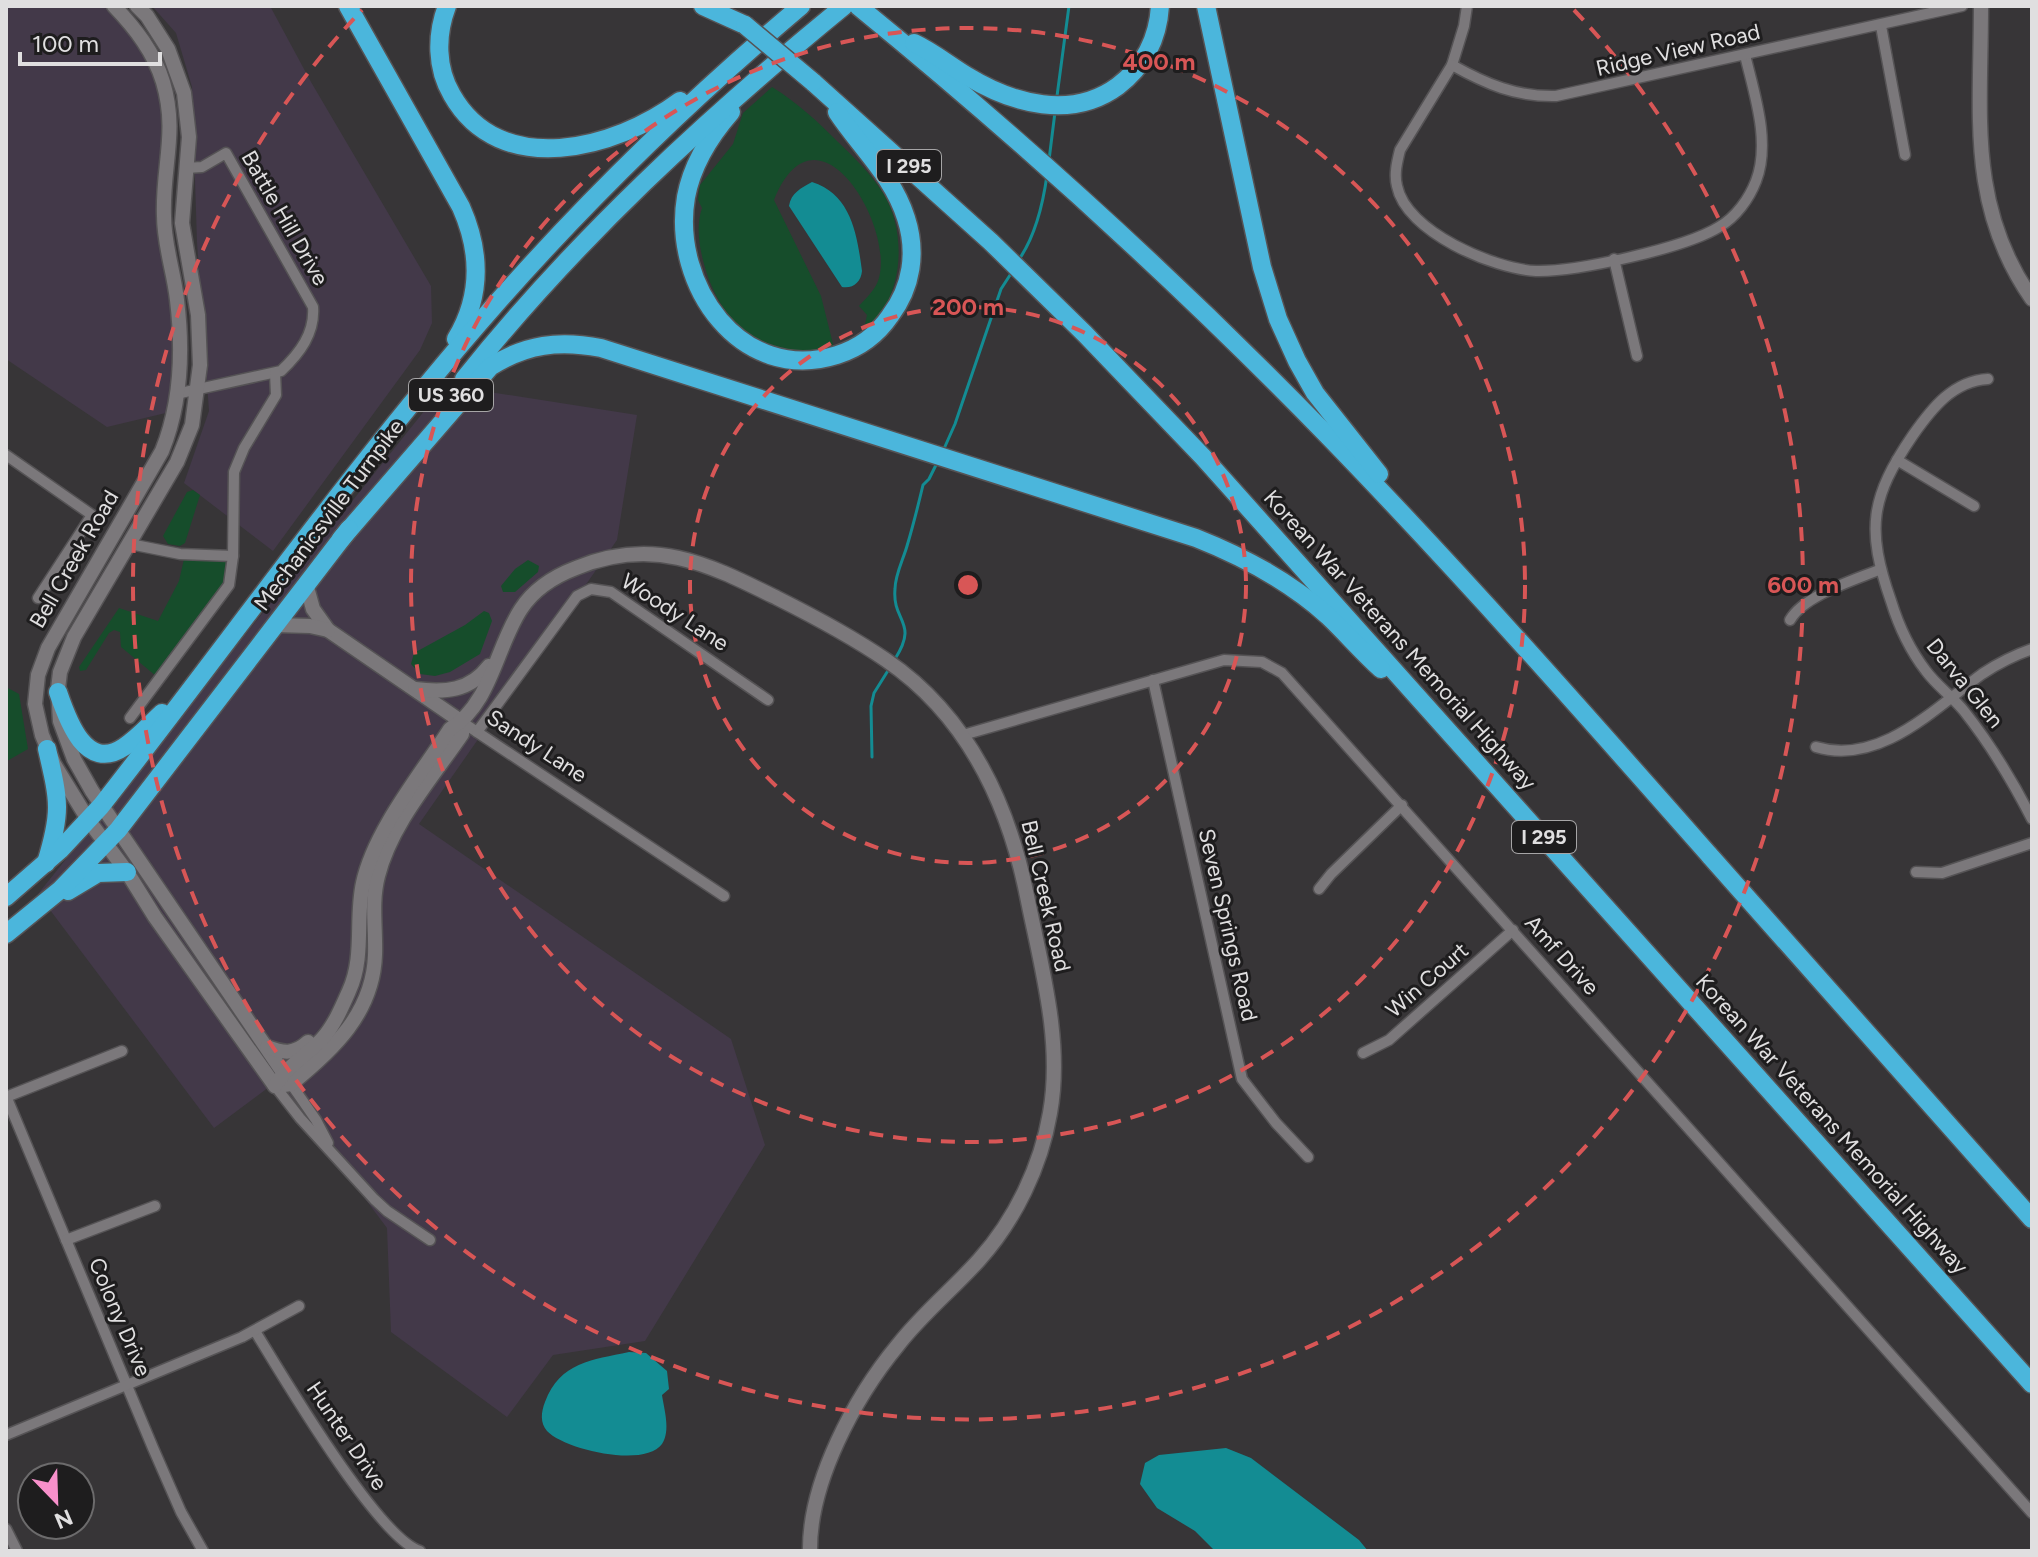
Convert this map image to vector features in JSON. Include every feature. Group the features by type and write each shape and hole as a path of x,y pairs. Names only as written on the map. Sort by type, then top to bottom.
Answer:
{"highway":[{"path":"348,6 461,207 472,234 477,263 470,308 457,337 358,472"},
{"path":"447,6 440,31 440,61 454,99 472,120 494,137 540,150 600,141 647,122 780,24"},
{"name":"Korean War Veterans Memorial Highway","path":"703,6 724,11 745,25 818,87 1048,296 1203,457 2032,1384"},
{"name":"Mechanicsville Turnpike","path":"6,897 46,864 89,821 358,472 450,358 570,223 655,136 801,6"},
{"path":"858,6 1077,194 1251,359 1445,558 2032,1219"},
{"path":"884,27 936,54 980,83 1029,102 1069,106 1098,98 1126,80 1143,60 1156,32 1160,6"},
{"path":"1206,6 1262,267 1285,337 1327,410 1445,558"},
{"name":"Mechanicsville Turnpike","path":"6,934 47,901 112,837 465,377 569,258 677,149 841,9"},
{"path":"800,41 733,109 699,158 691,178 684,232 691,270 707,304 733,335 749,346 782,358 800,360 828,358 866,341 894,311 911,270 912,243 901,203 877,163 849,131 818,87"},
{"path":"341,539 490,367 522,350 545,344 573,343 601,348 1196,538 1261,568 1328,616 1451,733"},
{"path":"58,692 79,741 96,751 113,752 129,743 200,678"},
{"path":"46,864 59,809 47,749"},
{"path":"47,901 98,873 127,872"}],"street":[{"name":"Bell Creek Road","path":"114,6 152,54 169,108 170,146 164,224 179,324 176,394 162,451 42,661 35,704 47,749 89,821 112,837 288,1078"},
{"name":"Bell Creek Road","path":"137,6 163,39 181,83 188,115 182,223 199,326 198,389 186,441 168,479 68,649 58,692 60,721 83,777 101,806 127,872 155,917 275,1086 329,1052 360,1011 374,970 375,900 385,856 396,832 462,734 462,722"},
{"path":"1467,6 1452,65 1400,150 1397,188 1409,209 1450,242 1504,265 1539,271 1614,259 1685,242 1708,233 1732,217 1749,196 1760,167 1762,149 1755,95 1745,55"},
{"name":"Ridge View Road","path":"1452,65 1503,90 1523,95 1556,96 1962,6"},
{"path":"1981,6 1981,148 1986,196 1997,234 2032,299"},
{"path":"1881,26 1905,155"},
{"name":"Battle Hill Drive","path":"186,168 202,167 226,153 313,307 312,331 294,359 275,373"},
{"path":"1614,259 1637,356"},
{"path":"130,718 225,592 231,577 233,556 234,472 244,448 276,395 275,373 176,394"},
{"name":"Darva Glen","path":"1988,379 1966,383 1950,392 1924,420 1887,479 1876,513 1874,542 1905,639 1926,671 1952,698 1998,757 2032,819"},
{"path":"6,455 92,515 38,598"},
{"path":"1897,460 1974,506"},
{"path":"130,544 180,554 233,556"},
{"name":"Bell Creek Road","path":"288,1078 321,1039 350,989 357,966 360,898 370,862 391,818 450,729 462,722 491,675 518,612 544,585 588,563 641,553 663,554 705,564 855,639 919,685 963,735 984,768 1002,805 1021,865 1053,1048 1051,1112 1028,1184 1004,1229 978,1262 897,1346 854,1412 824,1473 812,1520 810,1551"},
{"path":"1790,620 1810,601 1881,569"},
{"name":"Sandy Lane","path":"306,584 313,609 328,630 724,896"},
{"name":"Woody Lane","path":"477,732 577,596 591,589 611,592 768,700"},
{"name":"Sandy Lane","path":"275,625 328,630"},
{"path":"1816,747 1845,752 1888,739 1912,727 1985,672 2032,649"},
{"path":"412,688 445,691 465,686 482,675 500,653"},
{"name":"Amf Drive","path":"963,735 1235,659 1272,666 1309,701 2032,1513"},
{"name":"Seven Springs Road","path":"1153,680 1242,1079 1276,1123 1308,1157"},
{"path":"1319,889 1402,805"},
{"path":"1916,872 1942,873 2032,843"},
{"name":"Win Court","path":"1363,1053 1389,1040 1513,930"},
{"path":"267,1047 281,1052 296,1051 335,1018"},
{"path":"6,1096 122,1051"},
{"path":"288,1078 331,1148"},
{"path":"275,1086 305,1124 331,1148 387,1211 430,1240"},
{"name":"Colony Drive","path":"6,1096 181,1512 203,1551"},
{"path":"66,1240 155,1206"},
{"path":"6,1435 255,1331 299,1306"},
{"name":"Hunter Drive","path":"255,1331 320,1434 377,1514 405,1544 420,1551"},
{"path":"6,1529 17,1551"}],"shaded area":[{"path":"6,6 114,6 162,79 165,186 177,298 174,411 107,427 6,359"},
{"path":"152,6 270,6 431,286 432,323 420,350 273,551 184,483 209,411 197,242 192,87 176,33"},
{"path":"445,385 637,415 617,540 419,824 731,1039 765,1145 645,1341 553,1355 507,1417 391,1332 387,1228 277,1081 214,1128 38,894"}],"green space":[{"path":"772,87 807,113 862,166 883,193 894,220 899,250 896,279 883,309 864,329 867,315 859,306 878,281 881,258 876,231 865,204 849,181 831,165 811,160 792,171 774,200 821,296 834,348 810,352 788,350 768,345 751,336 722,306 702,257 699,222 702,208 698,200 700,185 733,144 743,113"},
{"path":"193,490 200,495 185,543 180,546 168,544 163,536 187,492"},
{"path":"184,559 225,561 228,563 225,583 156,676 121,647 120,632 114,630 86,670 80,671 79,667 119,608 158,621 179,581"},
{"path":"528,560 539,566 538,572 515,592 503,592 501,586 515,569"},
{"path":"484,611 489,613 492,621 480,654 450,672 435,676 420,674 411,664 414,653"},
{"path":"6,687 19,694 28,749 7,761"}],"water":[{"path":"812,182 836,196 855,230 862,271 853,286 842,287 789,206 794,194"},
{"path":"629,1352 646,1353 667,1371 669,1389 662,1395 666,1426 662,1444 653,1451 639,1455 605,1454 570,1444 547,1431 542,1421 543,1410 559,1378 579,1365"},
{"path":"1226,1448 1251,1458 1359,1540 1368,1551 1215,1551 1195,1531 1157,1508 1140,1484 1145,1463 1159,1455"}],"waterway":[{"path":"1057,96 1069,6"},
{"path":"1049,160 1055,112"},
{"path":"1020,258 1038,218 1047,175"},
{"path":"943,451 1001,289 1012,272"},
{"path":"895,659 905,637 895,600 896,578 923,485 938,461"},
{"path":"872,757 871,706 874,693 889,669"}]}
